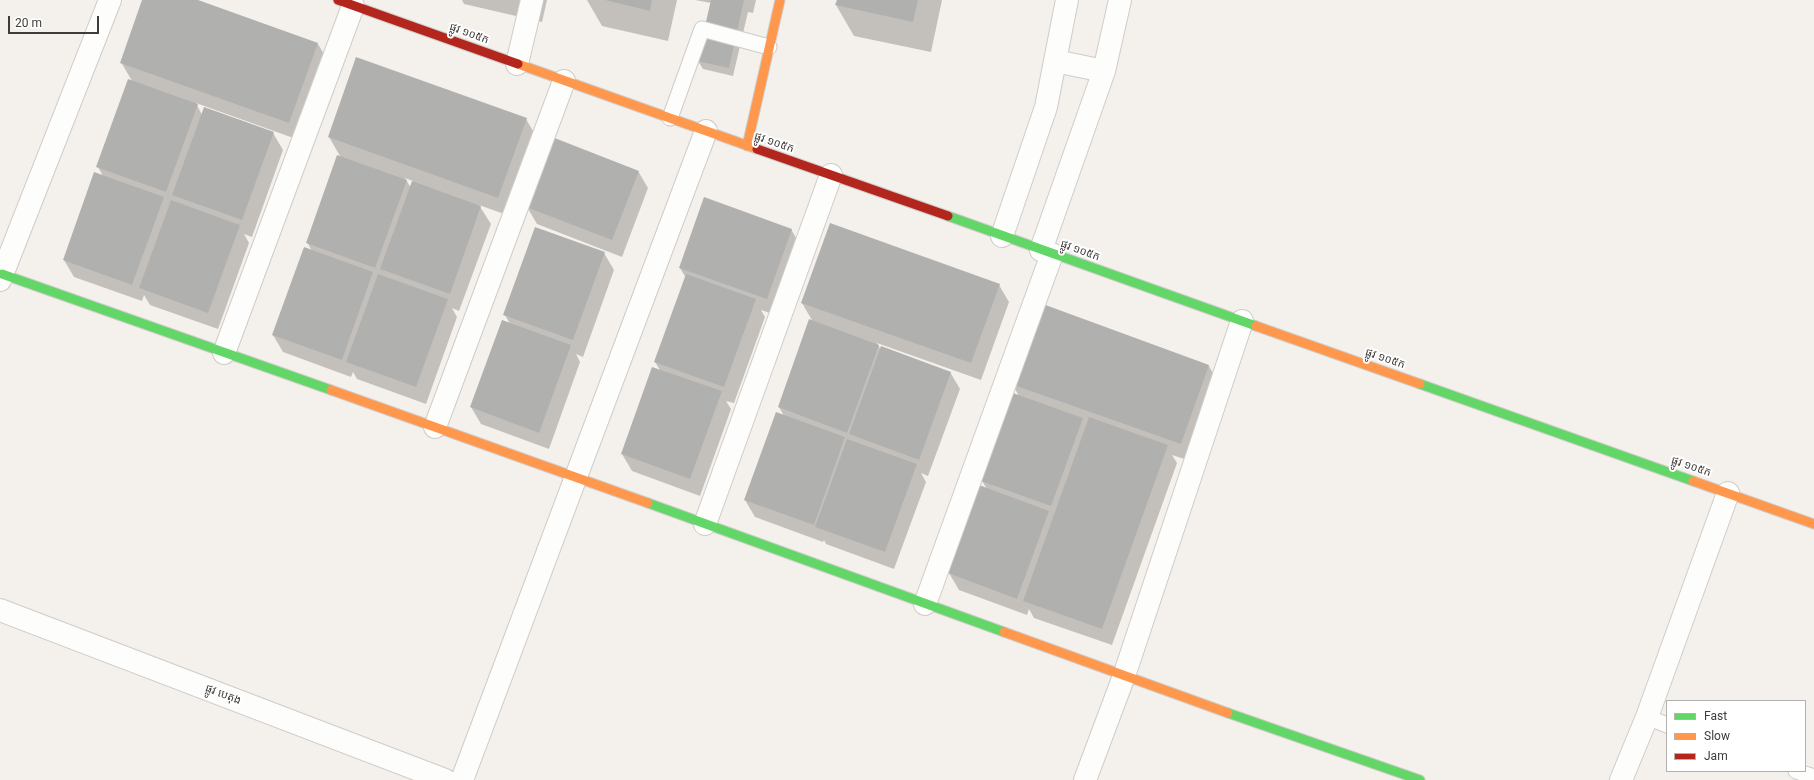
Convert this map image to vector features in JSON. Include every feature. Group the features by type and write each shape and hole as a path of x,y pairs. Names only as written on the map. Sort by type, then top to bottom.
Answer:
{"street":[{"path":"110,0 1,277 435,427 1124,676 1420,780"},
{"path":"517,64 532,0"},
{"path":"747,146 780,0"},
{"path":"1002,236 1046,107 1067,0"},
{"path":"925,604 1046,252 1104,71 1120,0"},
{"path":"224,353 345,3"},
{"name":"ផ្លូវ ១០៥ក","path":"345,3 1814,524"},
{"path":"1054,61 1104,71"},
{"path":"435,427 564,81"},
{"path":"462,780 706,131"},
{"path":"705,524 831,175"},
{"path":"1086,780 1124,676 1242,322"},
{"path":"1621,780 1657,721 1728,493"},
{"name":"ផ្លូវ បេតុង","path":"0,610 445,780"}],"lane":[{"path":"670,118 702,29 769,46"},
{"path":"1799,772 1814,777"}],"building":[{"path":"142,0 198,0 318,43 289,123 120,63"},
{"path":"605,0 652,0 650,11"},
{"path":"711,0 744,0 729,68 697,61"},
{"path":"837,0 918,0 913,22 835,5"},
{"path":"356,57 527,118 498,198 328,137"},
{"path":"128,79 198,104 166,192 96,167"},
{"path":"204,107 274,132 242,220 172,195"},
{"path":"552,137 639,171 612,240 526,207"},
{"path":"337,155 407,180 375,268 306,243"},
{"path":"94,172 164,197 132,285 63,260"},
{"path":"412,181 481,206 450,294 380,269"},
{"path":"704,197 792,229 767,299 679,268"},
{"path":"171,200 240,225 208,313 139,288"},
{"path":"830,223 1000,284 971,363 801,303"},
{"path":"535,227 605,252 573,340 503,315"},
{"path":"304,247 373,272 342,360 272,335"},
{"path":"378,274 448,299 416,387 346,362"},
{"path":"686,274 756,299 724,387 654,362"},
{"path":"1040,303 1209,365 1181,444 1011,384"},
{"path":"809,319 879,345 847,433 778,407"},
{"path":"502,320 571,345 539,433 470,407"},
{"path":"881,346 951,372 919,460 849,434"},
{"path":"652,367 722,391 690,479 621,454"},
{"path":"1013,393 1083,418 1051,506 981,481"},
{"path":"776,412 845,437 814,525 744,500"},
{"path":"1089,417 1168,445 1102,629 1023,601"},
{"path":"847,439 917,464 885,552 815,527"},
{"path":"979,485 1049,511 1017,599 948,573"}],"traffic: fast":[{"path":"948,216 1256,326"},
{"path":"2,274 331,390"},
{"path":"1420,384 1693,481"},
{"path":"648,503 1004,632"},
{"path":"1228,713 1420,780"}],"traffic: slow":[{"path":"747,146 780,0"},
{"path":"518,64 757,149"},
{"path":"1256,326 1420,384"},
{"path":"331,390 648,503"},
{"path":"1693,481 1814,524"},
{"path":"1004,632 1228,713"}],"traffic: jam":[{"path":"338,0 518,64"},
{"path":"757,149 948,216"}]}
